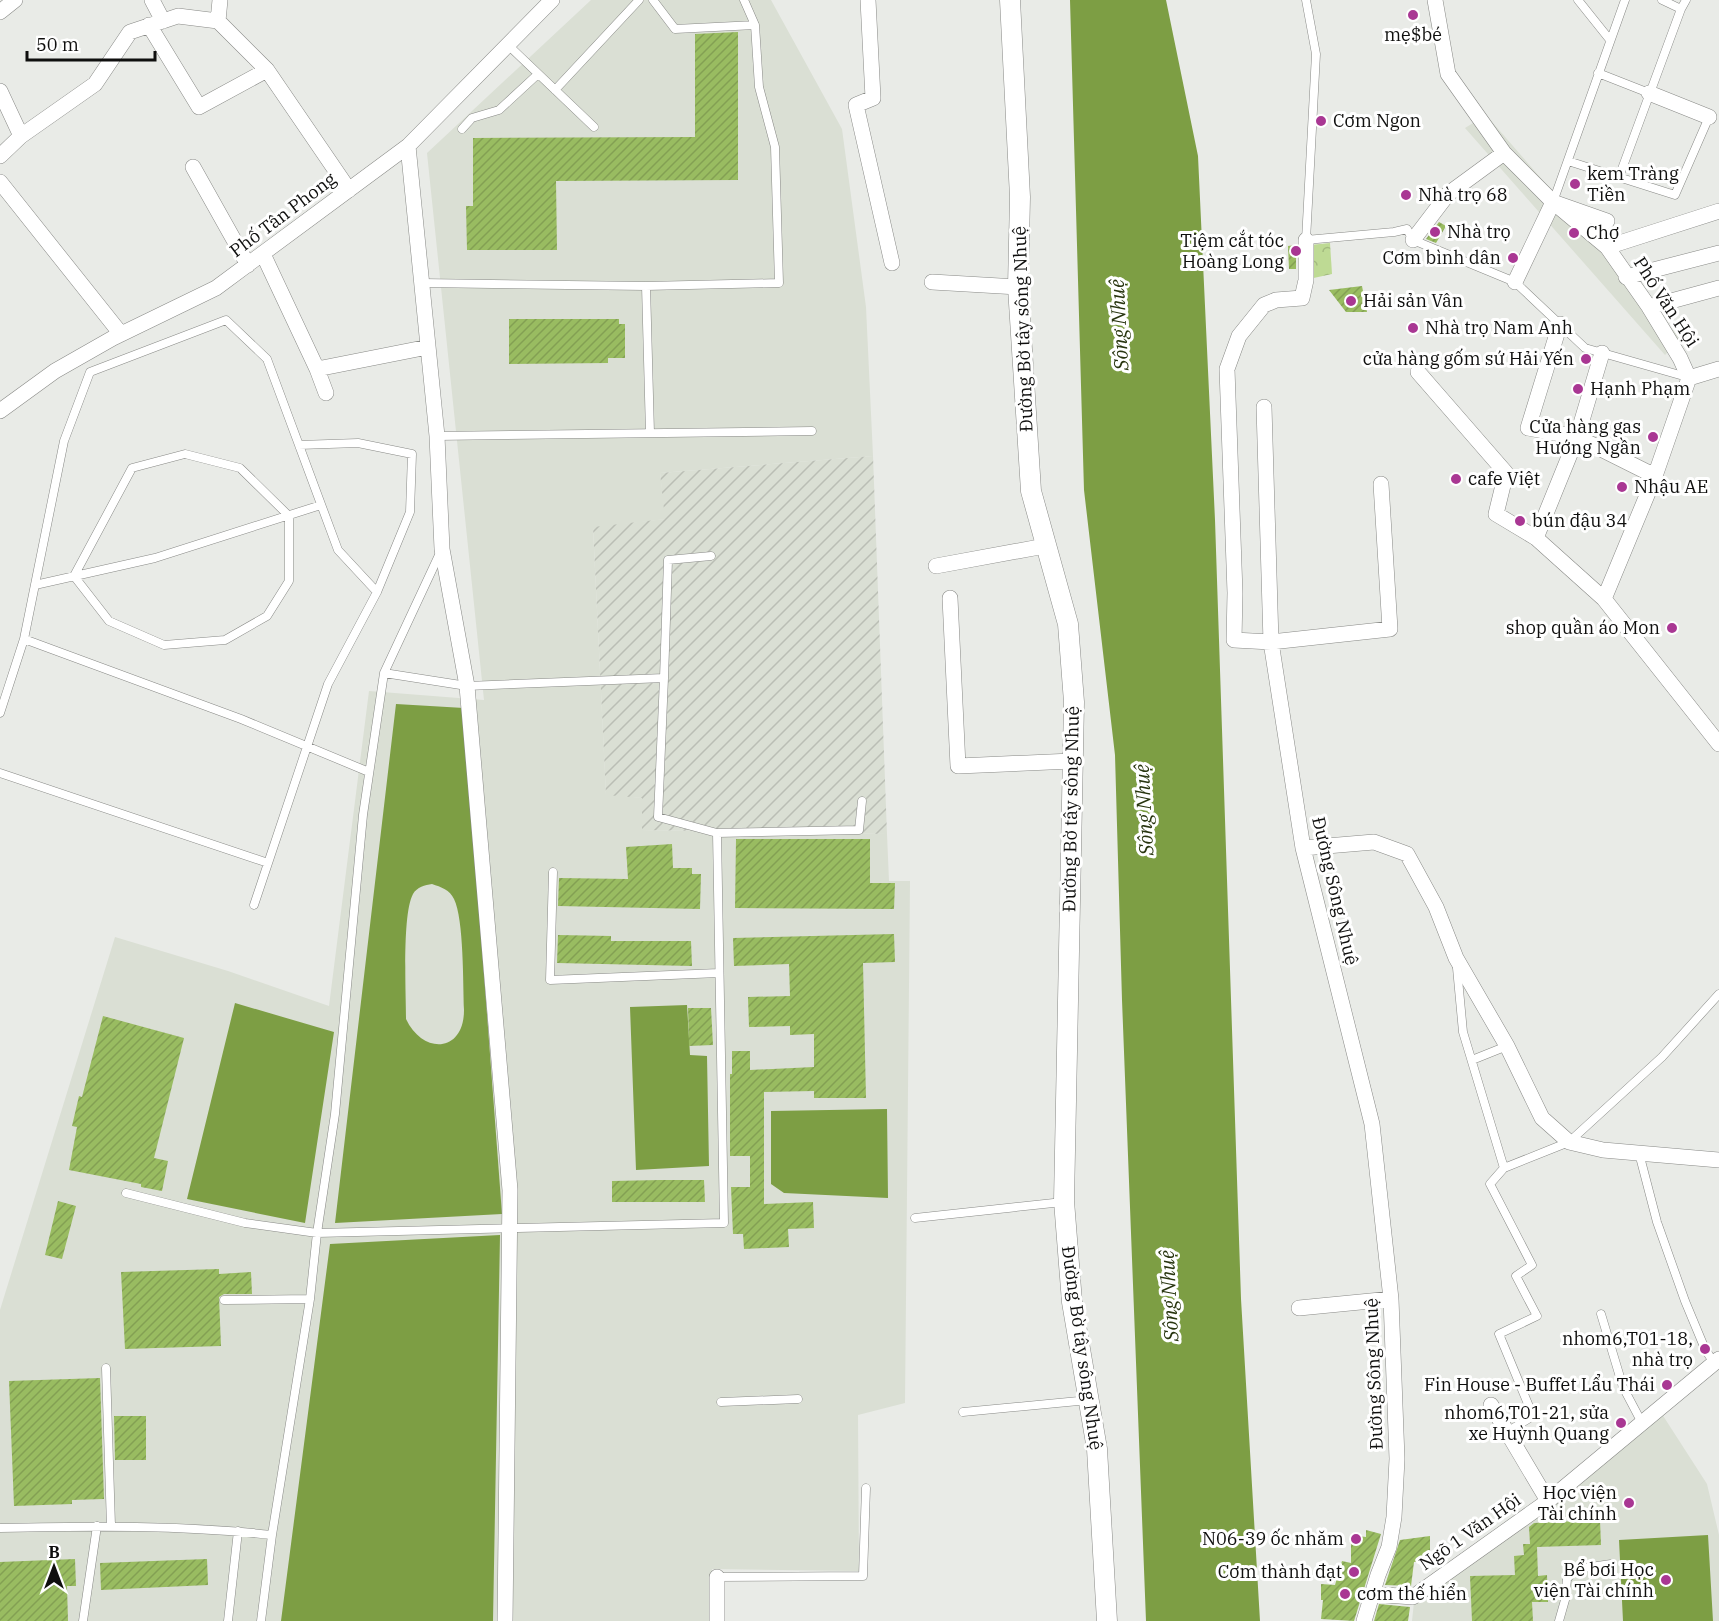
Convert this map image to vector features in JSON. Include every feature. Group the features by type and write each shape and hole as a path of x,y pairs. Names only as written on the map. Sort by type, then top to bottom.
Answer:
{"street":[{"path":"0,12 15,0"},
{"path":"152,0 156,23 199,107 267,70"},
{"path":"218,21 220,0"},
{"name":"Phố Tân Phong","path":"1,408 55,371 121,334 216,288 263,254 408,146 508,45 536,6 552,0"},
{"path":"868,0 873,98 856,105 892,263"},
{"name":"Đường Bờ tây sông Nhuệ","path":"1010,0 1020,197 1018,287 1031,491 1068,624 1074,702 1064,1201 1072,1302 1097,1449 1107,1621"},
{"name":"Phố Văn Hội","path":"1435,0 1448,74 1504,153 1553,202 1607,247 1649,307 1680,358 1689,378 1655,476 1604,599"},
{"path":"0,156 21,136 95,84 130,32 178,16 218,21 267,70 349,190"},
{"path":"0,91 21,136"},
{"path":"1649,93 1709,117"},
{"path":"408,146 437,435 442,549 467,686 510,1190 505,1621"},
{"path":"1413,240 1448,194 1504,153"},
{"path":"193,167 248,265"},
{"path":"0,182 121,334"},
{"path":"1515,282 1553,202 1607,221"},
{"path":"1607,247 1719,211"},
{"path":"1306,240 1306,280 1302,298 1276,300 1264,305 1239,336 1227,369 1235,593 1234,640 1271,642 1390,629 1381,484"},
{"path":"1626,277 1719,253"},
{"path":"263,254 326,393"},
{"path":"932,282 1018,287"},
{"path":"1649,307 1719,288"},
{"path":"1560,324 1528,428 1577,437 1655,476"},
{"path":"317,369 428,347"},
{"path":"1536,538 1577,437 1602,353"},
{"path":"1689,378 1719,369"},
{"path":"1419,372 1506,473 1496,514 1536,538 1604,599 1719,744"},
{"name":"Đường Sông Nhuệ","path":"1264,407 1271,642 1303,848 1372,1124 1391,1299 1397,1459 1394,1516 1389,1547 1364,1621"},
{"path":"936,566 1046,546"},
{"path":"950,598 958,766 1072,761"},
{"path":"1303,848 1374,842 1407,854 1436,907 1456,958 1507,1046 1542,1118 1569,1142 1603,1150 1719,1160"},
{"path":"1299,1308 1391,1299"},
{"name":"Ngõ 1 Văn Hội","path":"1372,1594 1413,1597 1548,1501 1717,1361"},
{"path":"1491,1405 1548,1501"},
{"path":"717,1577 717,1621"}],"lane":[{"path":"555,90 639,0"},
{"path":"653,0 675,29 755,25"},
{"path":"422,283 646,286 779,283 775,147 759,87 755,25 744,0"},
{"path":"1306,0 1316,54 1306,240 1407,229 1413,240 1515,282 1585,348 1689,378"},
{"path":"1578,0 1610,40"},
{"path":"1553,202 1625,0"},
{"path":"1662,0 1681,9"},
{"path":"1619,177 1686,0"},
{"path":"508,45 594,127"},
{"path":"1598,73 1649,93"},
{"path":"462,129 472,118 499,111 538,74"},
{"path":"1568,161 1675,195 1709,117"},
{"path":"646,286 650,433"},
{"path":"0,713 24,639 64,441 90,372 226,320 267,359 338,550 377,592"},
{"path":"437,435 812,431"},
{"path":"254,905 328,684 377,592 410,512 412,454 358,443 299,445"},
{"path":"185,454 240,468 289,516 289,581 267,616 225,640 164,645 109,621 74,576 132,468 185,454"},
{"path":"35,585 155,558 321,505"},
{"path":"261,1621 272,1535 310,1299 317,1233 335,1114 363,815 384,673 442,549"},
{"path":"711,556 668,560 658,818 717,833 859,830 862,801"},
{"path":"24,639 219,711 369,771"},
{"path":"384,673 467,686 664,678"},
{"path":"0,773 268,863"},
{"path":"126,1193 245,1222 317,1233 724,1222 717,833"},
{"path":"553,872 550,980 719,973"},
{"path":"1456,958 1463,1032 1504,1168"},
{"path":"1507,1432 1533,1416 1499,1334 1537,1316 1516,1276 1532,1265 1490,1184 1504,1168 1569,1142 1662,1057 1719,994"},
{"path":"1472,1060 1507,1046"},
{"path":"1639,1153 1657,1222 1685,1301 1705,1349 1717,1361"},
{"path":"915,1218 1064,1201"},
{"path":"224,1300 310,1299"},
{"path":"1601,1314 1623,1387 1642,1424"},
{"path":"106,1368 111,1526"},
{"path":"721,1402 798,1399"},
{"path":"963,1412 1090,1400"},
{"path":"717,1577 863,1576 866,1488"},
{"path":"83,1621 97,1526"},
{"path":"0,1528 111,1526 238,1531 272,1535"},
{"path":"228,1621 238,1531"},
{"path":"1559,1621 1568,1578 1573,1572 1611,1564"}],"shaded area":[{"path":"591,0 771,0 842,129 866,307 873,456 660,473 666,519 593,528 606,794 642,798 642,830 887,834 889,881 910,881 905,1403 858,1415 859,1571 712,1569 711,1621 0,1621 0,1310 115,937 228,971 329,1006 369,691 484,700 427,153"},
{"name":"Chợ","path":"1486,115 1681,339 1665,355 1465,128"},
{"path":"873,456 887,834 642,830 642,798 606,795 593,527 665,519 660,473"},
{"name":"Học viện Tài chính","path":"1660,1411 1707,1484 1719,1535 1719,1621 1412,1621 1414,1602"}],"green space":[{"path":"1330,243 1332,274 1309,279 1310,245"}],"water":[{"name":"Sông Nhuệ","path":"1070,0 1166,0 1198,156 1215,520 1241,1299 1260,1621 1146,1621 1115,755 1084,490"},
{"path":"396,704 464,708 502,1214 335,1223","holes":["432,884 445,889 454,899 460,921 463,969 462,1024 457,1035 441,1044 422,1039 413,1031 406,1019 407,918 413,894 421,887"]},
{"path":"235,1003 334,1032 305,1223 187,1199"},
{"path":"687,1005 690,1055 707,1056 709,1166 636,1170 630,1007"},
{"path":"887,1109 888,1198 784,1193 771,1184 771,1111"},
{"path":"500,1235 493,1621 281,1621 330,1244"},
{"name":"Bể bơi Học viện Tài chính","path":"1708,1535 1713,1621 1623,1621 1619,1540"}],"building":[{"path":"738,32 738,180 556,181 557,250 467,250 466,206 473,206 473,138 695,137 695,34"},
{"name":"Nhà trọ","path":"1439,222 1446,226 1436,243 1426,239"},
{"path":"1296,245 1296,269 1289,269 1288,246"},
{"name":"Hải sản Vân","path":"1362,286 1367,312 1346,312 1329,290"},
{"path":"509,319 619,319 619,324 625,324 625,358 608,358 608,363 509,364"},
{"path":"736,839 870,839 870,883 895,883 894,909 735,908"},
{"path":"672,844 673,868 692,868 692,874 701,874 700,909 558,906 559,878 628,879 626,847"},
{"path":"894,934 895,962 863,963 866,1098 814,1098 814,1091 764,1092 764,1204 813,1202 814,1228 788,1229 789,1247 744,1249 743,1234 733,1234 731,1187 750,1187 750,1156 730,1156 732,1051 750,1051 750,1070 814,1067 814,1034 790,1035 790,1026 749,1027 748,997 790,996 789,964 734,966 733,938"},
{"path":"558,935 611,936 611,941 691,941 692,966 557,963"},
{"path":"688,1008 711,1008 713,1045 689,1046"},
{"path":"103,1016 184,1038 154,1158 168,1161 162,1191 141,1187 141,1184 69,1170 77,1127 72,1126"},
{"path":"704,1180 705,1202 612,1202 612,1181"},
{"path":"58,1201 76,1206 62,1259 45,1255"},
{"path":"219,1269 219,1274 251,1272 252,1294 224,1294 219,1297 221,1346 125,1349 121,1272"},
{"path":"100,1378 104,1499 72,1500 72,1504 14,1506 9,1381"},
{"path":"114,1416 146,1416 146,1460 115,1460"},
{"path":"1600,1520 1601,1545 1537,1547 1538,1576 1547,1575 1548,1602 1532,1602 1533,1621 1472,1621 1470,1576 1515,1575 1514,1556 1524,1555 1523,1544 1530,1544 1529,1527 1534,1523"},
{"path":"1366,1530 1381,1534 1354,1621 1321,1619 1323,1600 1321,1600 1321,1584 1335,1585 1342,1561 1351,1563 1351,1535 1366,1537"},
{"path":"1430,1536 1430,1561 1414,1562 1411,1586 1385,1585 1400,1540"},
{"path":"75,1559 76,1586 67,1586 68,1621 0,1621 0,1562"},
{"path":"207,1559 208,1585 101,1590 100,1563"},
{"path":"1379,1604 1410,1607 1408,1621 1374,1621"}],"place":[{"name":"mẹ$bé","path":"1413,15"},
{"name":"Cơm Ngon","path":"1321,121"},
{"name":"kem Tràng Tiền","path":"1575,184"},
{"name":"Nhà trọ 68","path":"1406,195"},
{"name":"Nhà trọ","path":"1435,232"},
{"name":"Chợ","path":"1574,233"},
{"name":"Tiệm cắt tóc Hoàng Long","path":"1296,251"},
{"name":"Cơm bình dân","path":"1513,258"},
{"name":"Hải sản Vân","path":"1351,301"},
{"name":"Nhà trọ Nam Anh","path":"1413,328"},
{"name":"cửa hàng gốm sứ Hải Yến","path":"1586,359"},
{"name":"Hạnh Phạm","path":"1578,389"},
{"name":"Cửa hàng gas Hướng Ngần","path":"1653,437"},
{"name":"cafe Việt","path":"1456,479"},
{"name":"Nhậu AE","path":"1622,487"},
{"name":"bún đậu 34","path":"1520,521"},
{"name":"shop quần áo Mon","path":"1672,628"},
{"name":"nhom6,T01-18, nhà trọ","path":"1705,1349"},
{"name":"Fin House - Buffet Lẩu Thái","path":"1667,1385"},
{"name":"nhom6,T01-21, sửa xe Huỳnh Quang","path":"1621,1423"},
{"name":"Học viện Tài chính","path":"1629,1503"},
{"name":"N06-39 ốc nhăm","path":"1356,1539"},
{"name":"Cơm thành đạt","path":"1354,1572"},
{"name":"Bể bơi Học viện Tài chính","path":"1666,1580"},
{"name":"cơm thế hiển","path":"1345,1594"}]}
